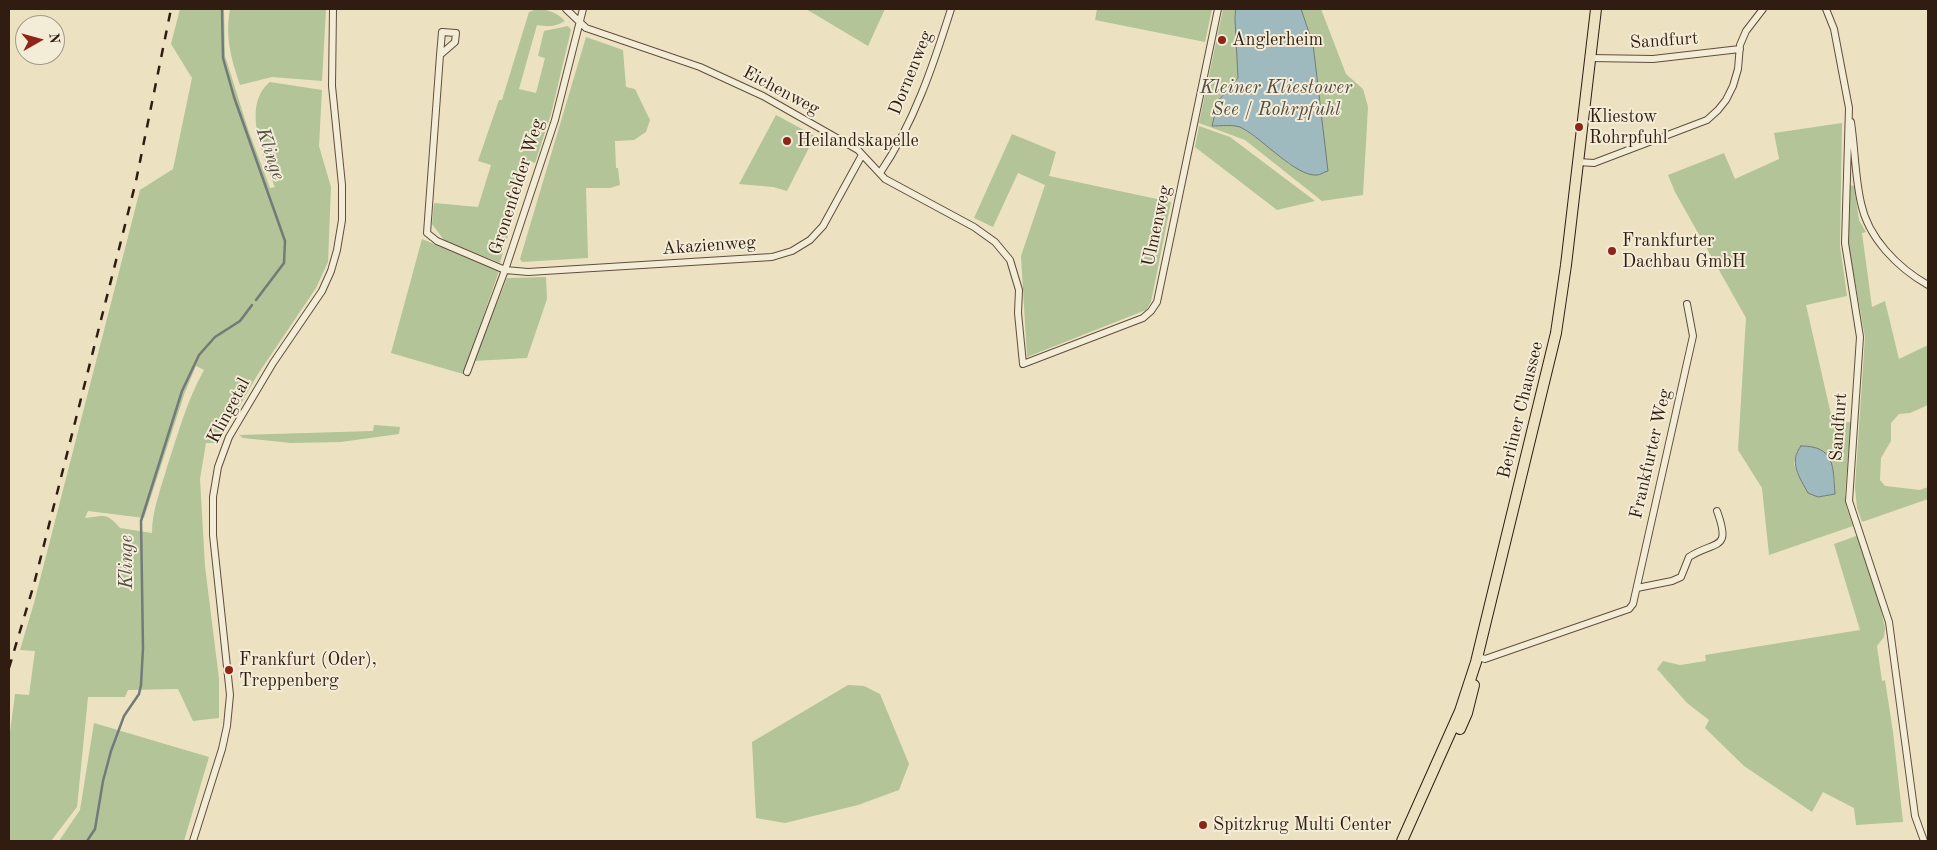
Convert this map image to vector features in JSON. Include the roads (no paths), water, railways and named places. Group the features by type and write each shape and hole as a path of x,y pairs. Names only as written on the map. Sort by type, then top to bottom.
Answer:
{"main road":[{"name":"Berliner Chaussee","path":"1407,841 1467,714 1556,333 1596,9"},
{"name":"Berliner Chaussee","path":"1402,841 1460,711 1480,659"}],"street":[{"name":"Klingetal","path":"193,841 228,726 230,695 213,535 213,496 218,467 229,436 273,363 322,291 331,272 337,250 342,220 342,185 332,86 333,9"},
{"path":"566,9 579,23"},
{"name":"Gronenfelder Weg","path":"467,372 505,270 555,120 584,9"},
{"name":"Dornenweg","path":"880,173 918,104 951,9"},
{"name":"Ulmenweg","path":"1023,364 1143,318 1157,302 1218,9"},
{"path":"1578,162 1594,163 1707,120 1726,100 1738,69 1740,49 1746,31 1763,9"},
{"name":"Sandfurt","path":"1826,9 1834,29 1849,108 1844,244 1860,337 1850,501 1889,622 1915,816 1924,841"},
{"name":"Eichenweg","path":"579,23 586,28 700,67 763,96 858,150 885,179 974,227 995,242 1010,260 1019,290 1018,313 1023,364"},
{"name":"Sandfurt","path":"1590,58 1653,59 1740,49"},
{"path":"440,55 427,233 437,241 505,270"},
{"path":"1849,108 1861,204 1869,227 1889,253 1909,273 1928,285"},
{"name":"Akazienweg","path":"505,270 528,272 713,261 772,257 792,251 810,240 823,226 862,155"},
{"name":"Frankfurter Weg","path":"1480,659 1629,608 1634,604 1693,336 1686,304"},
{"path":"1637,588 1672,581 1681,577 1689,557 1719,543 1723,528 1718,511"}],"water":[{"name":"Kleiner Kliestower See / Rohrpfuhl","path":"1236,9 1301,9 1313,44 1328,171 1318,175 1309,174 1289,164 1242,128 1212,126 1218,101 1238,78"},
{"path":"1801,446 1812,447 1826,454 1830,460 1834,475 1835,494 1818,497 1808,493 1795,464 1797,452"}],"waterway":[{"name":"Klinge","path":"222,9 223,58 234,97 285,241 284,263 256,300"},
{"name":"Klinge","path":"87,841 95,829 103,781 111,751 124,716 139,694 141,685 143,648 141,521 182,391 199,355 215,337 240,321 252,305"}],"railway":[{"path":"9,668 34,584 136,181 171,9"}],"place":[{"name":"Anglerheim","path":"1222,40"},
{"name":"Kliestow Rohrpfuhl","path":"1579,127"},
{"name":"Heilandskapelle","path":"787,141"},
{"name":"Frankfurter Dachbau GmbH","path":"1612,251"},
{"name":"Frankfurt (Oder), Treppenberg","path":"229,670"},
{"name":"Spitzkrug Multi Center","path":"1203,825"}]}
